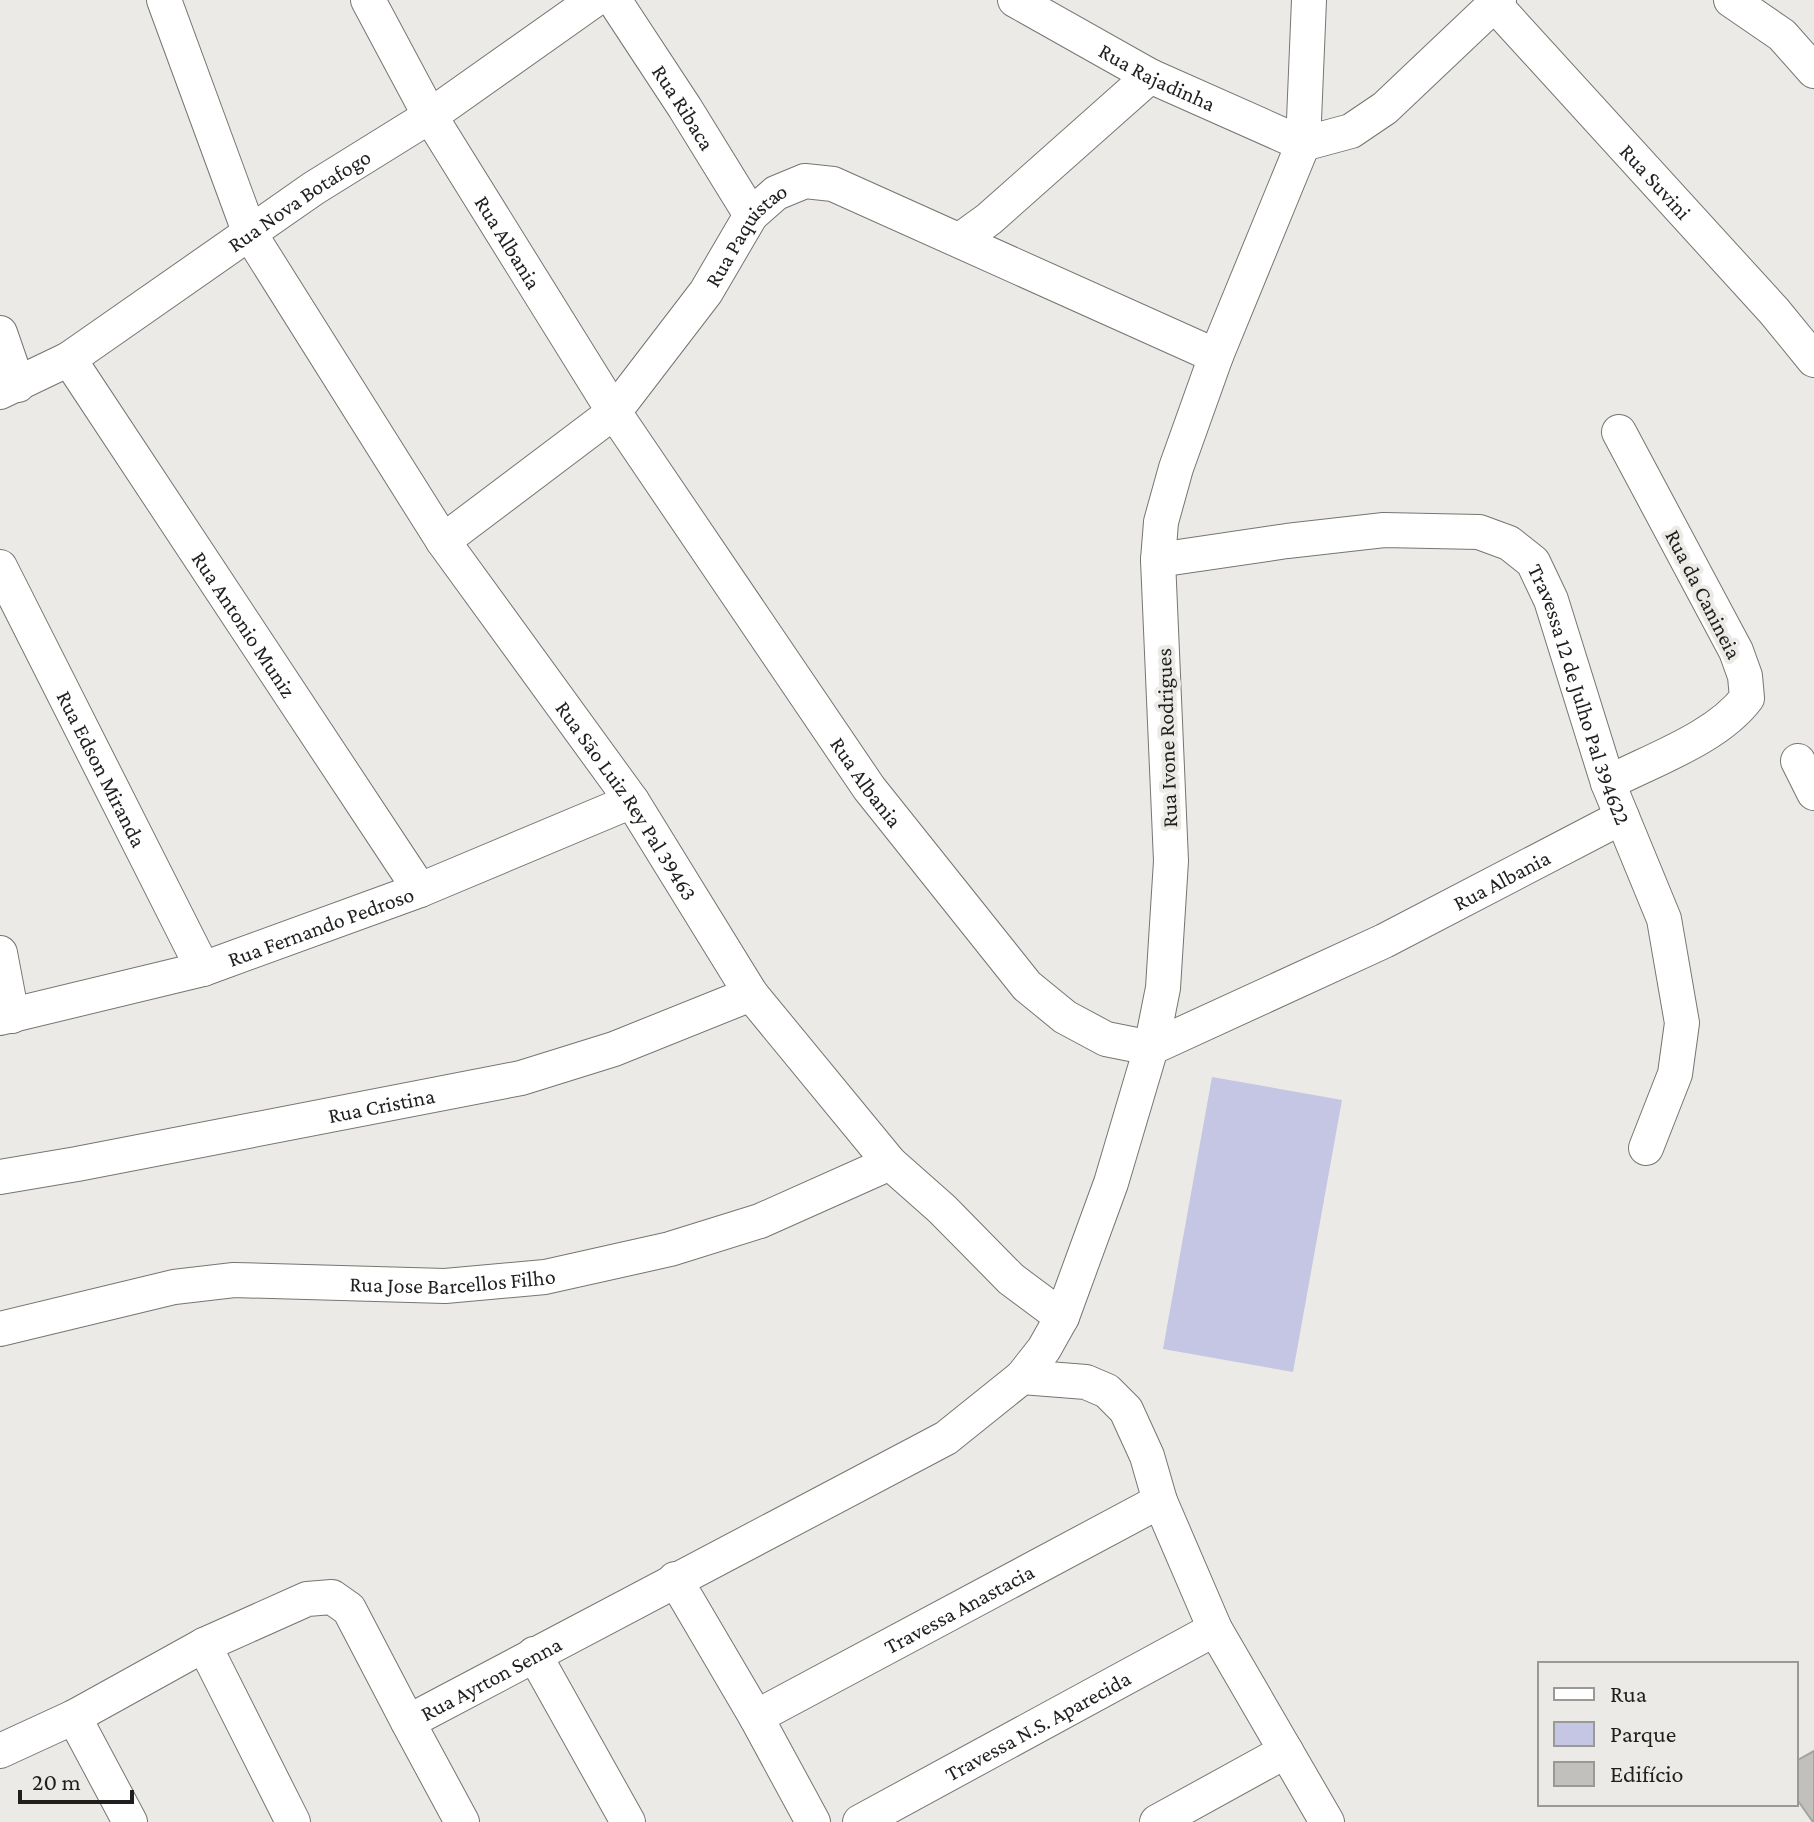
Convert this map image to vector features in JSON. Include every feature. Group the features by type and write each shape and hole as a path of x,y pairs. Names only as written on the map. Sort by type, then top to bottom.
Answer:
{"street":[{"name":"Rua Sāo Luiz Rey Pal 39463","path":"164,0 250,234 443,541 632,801 751,994 890,1163 942,1209 1011,1279 1062,1317"},
{"name":"Rua Albania","path":"368,0 430,116 614,412 869,788 1027,986 1065,1017 1106,1039 1151,1048 1384,941 1622,817"},
{"name":"Rua Nova Botafogo","path":"9,388 69,359 314,188 430,116 594,0"},
{"name":"Rua Ribaca","path":"614,0 751,215"},
{"name":"Rua Rajadinha","path":"1015,0 1150,76 1303,144"},
{"name":"Rua Ivone Rodrigues","path":"946,1438 1022,1377 1044,1349 1062,1317 1111,1183 1151,1048 1163,988 1171,861 1158,560 1161,522 1176,468 1216,356 1303,144 1309,0"},
{"path":"1731,0 1798,34 1814,71"},
{"path":"1303,144 1351,131 1385,108 1496,2"},
{"name":"Rua Suvini","path":"1496,2 1774,311 1814,360"},
{"path":"960,240 989,219 1150,76"},
{"name":"Rua Paquistao","path":"443,541 614,412 706,292 751,215 776,193 805,181 833,184 1216,356"},
{"path":"0,333 9,388"},
{"name":"Rua Antonio Muniz","path":"69,359 420,890"},
{"name":"Rua da Canineia","path":"1608,783 1711,730 1735,713 1747,698 1745,676 1736,651 1619,432"},
{"name":"Travessa 12 de Julho Pal 394622","path":"1158,560 1384,530 1479,532 1509,543 1533,562 1551,600 1608,783 1664,919 1682,1023 1675,1074 1646,1148"},
{"name":"Rua Edson Miranda","path":"0,567 203,969"},
{"path":"1798,761 1814,793"},
{"name":"Rua Fernando Pedroso","path":"6,1017 203,969 420,890 632,801"},
{"path":"0,953 6,1017"},
{"name":"Rua Cristina","path":"0,1177 521,1078 614,1049 751,994"},
{"name":"Rua Jose Barcellos Filho","path":"0,1329 174,1287 234,1280 445,1286 545,1277 670,1249 760,1221 890,1163"},
{"path":"1022,1377 1086,1382 1107,1391 1126,1410 1147,1456 1160,1501 1215,1629 1327,1822"},
{"name":"Rua Ayrton Senna","path":"0,1751 74,1717 204,1645 307,1599 332,1597 349,1609 408,1722 946,1438"},
{"name":"Travessa Anastacia","path":"756,1717 1160,1501"},
{"path":"675,1579 813,1822"},
{"name":"Travessa N.S. Aparecida","path":"860,1822 1215,1629"},
{"path":"204,1645 293,1822"},
{"path":"534,1654 628,1822"},
{"path":"74,1717 130,1822"},
{"path":"408,1722 462,1822"},
{"path":"1157,1822 1286,1751"}],"green space":[{"path":"1212,1077 1342,1100 1293,1372 1163,1349"}],"building":[{"path":"1814,1751 1814,1822 1798,1801 1798,1760"}]}
